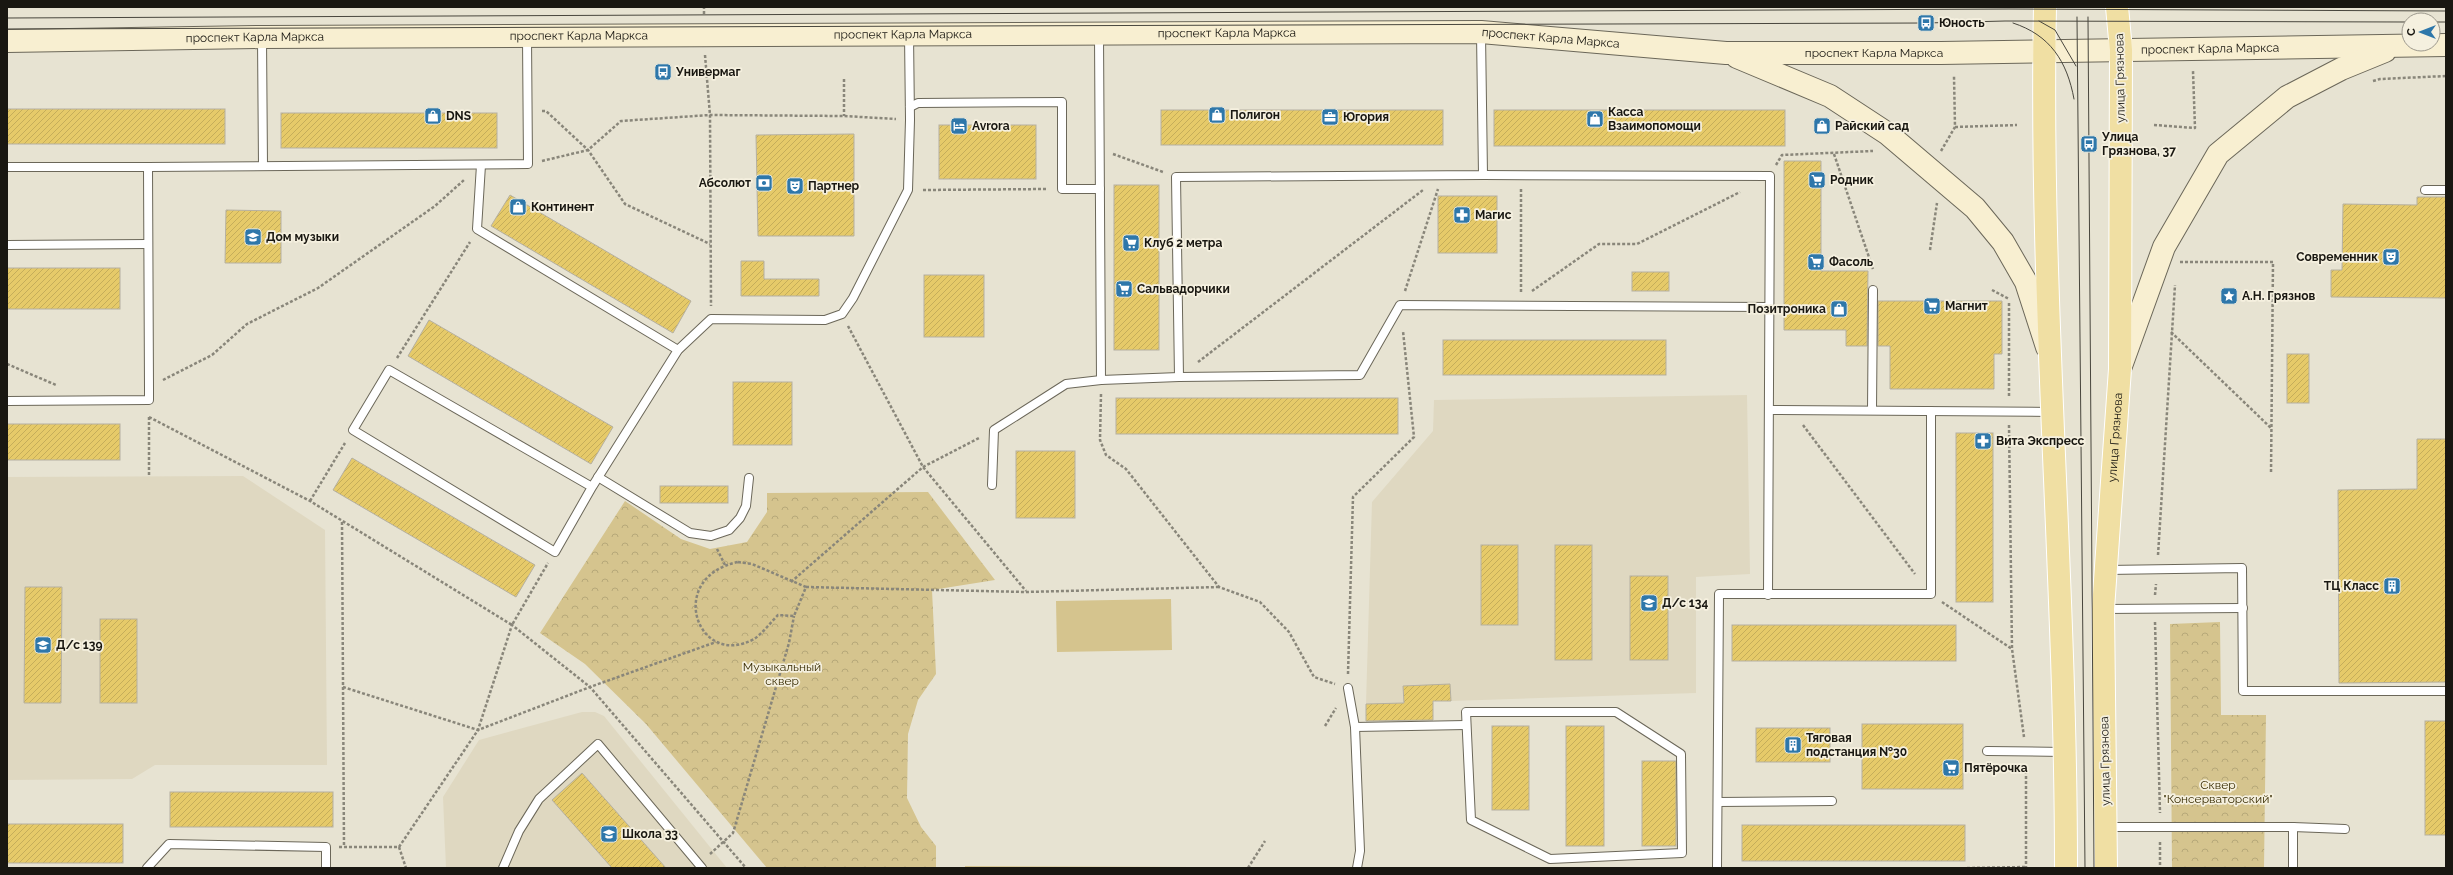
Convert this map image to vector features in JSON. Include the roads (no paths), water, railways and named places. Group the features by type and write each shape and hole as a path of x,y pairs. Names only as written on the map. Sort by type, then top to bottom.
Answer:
{"main road":[{"path":"2045,7 2044,125 2052,412 2066,752 2066,868"},
{"name":"улица Грязнова","path":"2106,868 2103,609 2120,369 2121,50 2117,7"},
{"name":"проспект Карла Маркса","path":"7,41 262,37 1481,32 1726,53 2044,51 2192,47 2395,47 2446,45"},
{"path":"2120,369 2164,247 2218,154 2287,97 2341,69 2395,47"},
{"path":"1726,53 1830,96 1888,134 1975,208 2003,242 2026,282 2051,358"}],"lane":[{"path":"1481,32 1483,175"},
{"path":"592,487 389,370 353,430 555,552 598,477 678,350 711,318 825,320 842,314 853,298 908,190 910,120 909,34"},
{"path":"1099,34 1101,380"},
{"path":"7,167 528,164 527,36"},
{"path":"262,37 262,166"},
{"path":"910,107 918,103 1062,102 1062,189 1100,189"},
{"path":"481,165 477,229 678,350"},
{"path":"7,401 149,400 148,166"},
{"path":"1179,377 1176,177 1483,175 1770,176 1768,595"},
{"path":"2425,190 2446,190"},
{"path":"7,245 148,244"},
{"path":"1872,410 1873,290"},
{"path":"992,485 994,430 1066,384 1101,380 1179,377 1360,375 1400,305 1769,307"},
{"path":"1769,410 2052,412"},
{"path":"1717,868 1719,594 1931,594 1931,411"},
{"path":"598,477 690,533 711,536 729,530 740,518 746,506 749,478"},
{"path":"2106,570 2242,568 2243,691 2446,691"},
{"path":"2103,609 2243,608"},
{"path":"1348,688 1355,727 1360,851 1357,868"},
{"path":"1466,712 1616,712 1682,754 1682,854 1550,859 1471,820 1466,725 1466,712"},
{"path":"1355,727 1466,725"},
{"path":"503,868 519,831 539,798 598,744 700,866"},
{"path":"1987,751 2066,752"},
{"path":"1718,802 1832,801"},
{"path":"2106,827 2293,827 2345,829"},
{"path":"2293,827 2293,868"},
{"path":"147,868 169,844 326,847 326,868"}],"tram line":[{"path":"7,18 2009,9 2446,11"},
{"path":"2077,17 2085,868"},
{"path":"2088,17 2094,868"},
{"path":"7,29 1926,23 2005,21 2401,22"},
{"path":"2039,21 2055,30 2076,66"},
{"path":"2441,22 2446,22"},
{"path":"2013,23 2026,28 2037,35 2047,42 2055,51 2067,73 2074,99"}],"place":[{"name":"Юность","path":"1926,23"},
{"name":"Универмаг","path":"663,72"},
{"name":"Полигон","path":"1217,115"},
{"name":"DNS","path":"433,116"},
{"name":"Югория","path":"1330,117"},
{"name":"Касса Взаимопомощи","path":"1595,119"},
{"name":"Avrora","path":"959,126"},
{"name":"Райский сад","path":"1822,126"},
{"name":"Улица Грязнова, 37","path":"2089,144"},
{"name":"Родник","path":"1817,180"},
{"name":"Абсолют","path":"764,183"},
{"name":"Партнер","path":"795,186"},
{"name":"Континент","path":"518,207"},
{"name":"Магис","path":"1462,215"},
{"name":"Дом музыки","path":"253,237"},
{"name":"Клуб 2 метра","path":"1131,243"},
{"name":"Современник","path":"2391,257"},
{"name":"Фасоль","path":"1816,262"},
{"name":"Сальвадорчики","path":"1124,289"},
{"name":"А.Н. Грязнов","path":"2229,296"},
{"name":"Магнит","path":"1932,306"},
{"name":"Позитроника","path":"1839,309"},
{"name":"Вита Экспресс","path":"1983,441"},
{"name":"ТЦ Класс","path":"2392,586"},
{"name":"Д/с 134","path":"1649,603"},
{"name":"Д/с 139","path":"43,645"},
{"name":"Тяговая подстанция №30","path":"1793,745"},
{"name":"Пятёрочка","path":"1951,768"},
{"name":"Школа 33","path":"609,834"}],"park label":[{"name":"Музыкальный сквер","path":"782,674"},
{"name":"Сквер \"Консерваторский\"","path":"2218,792"}]}
